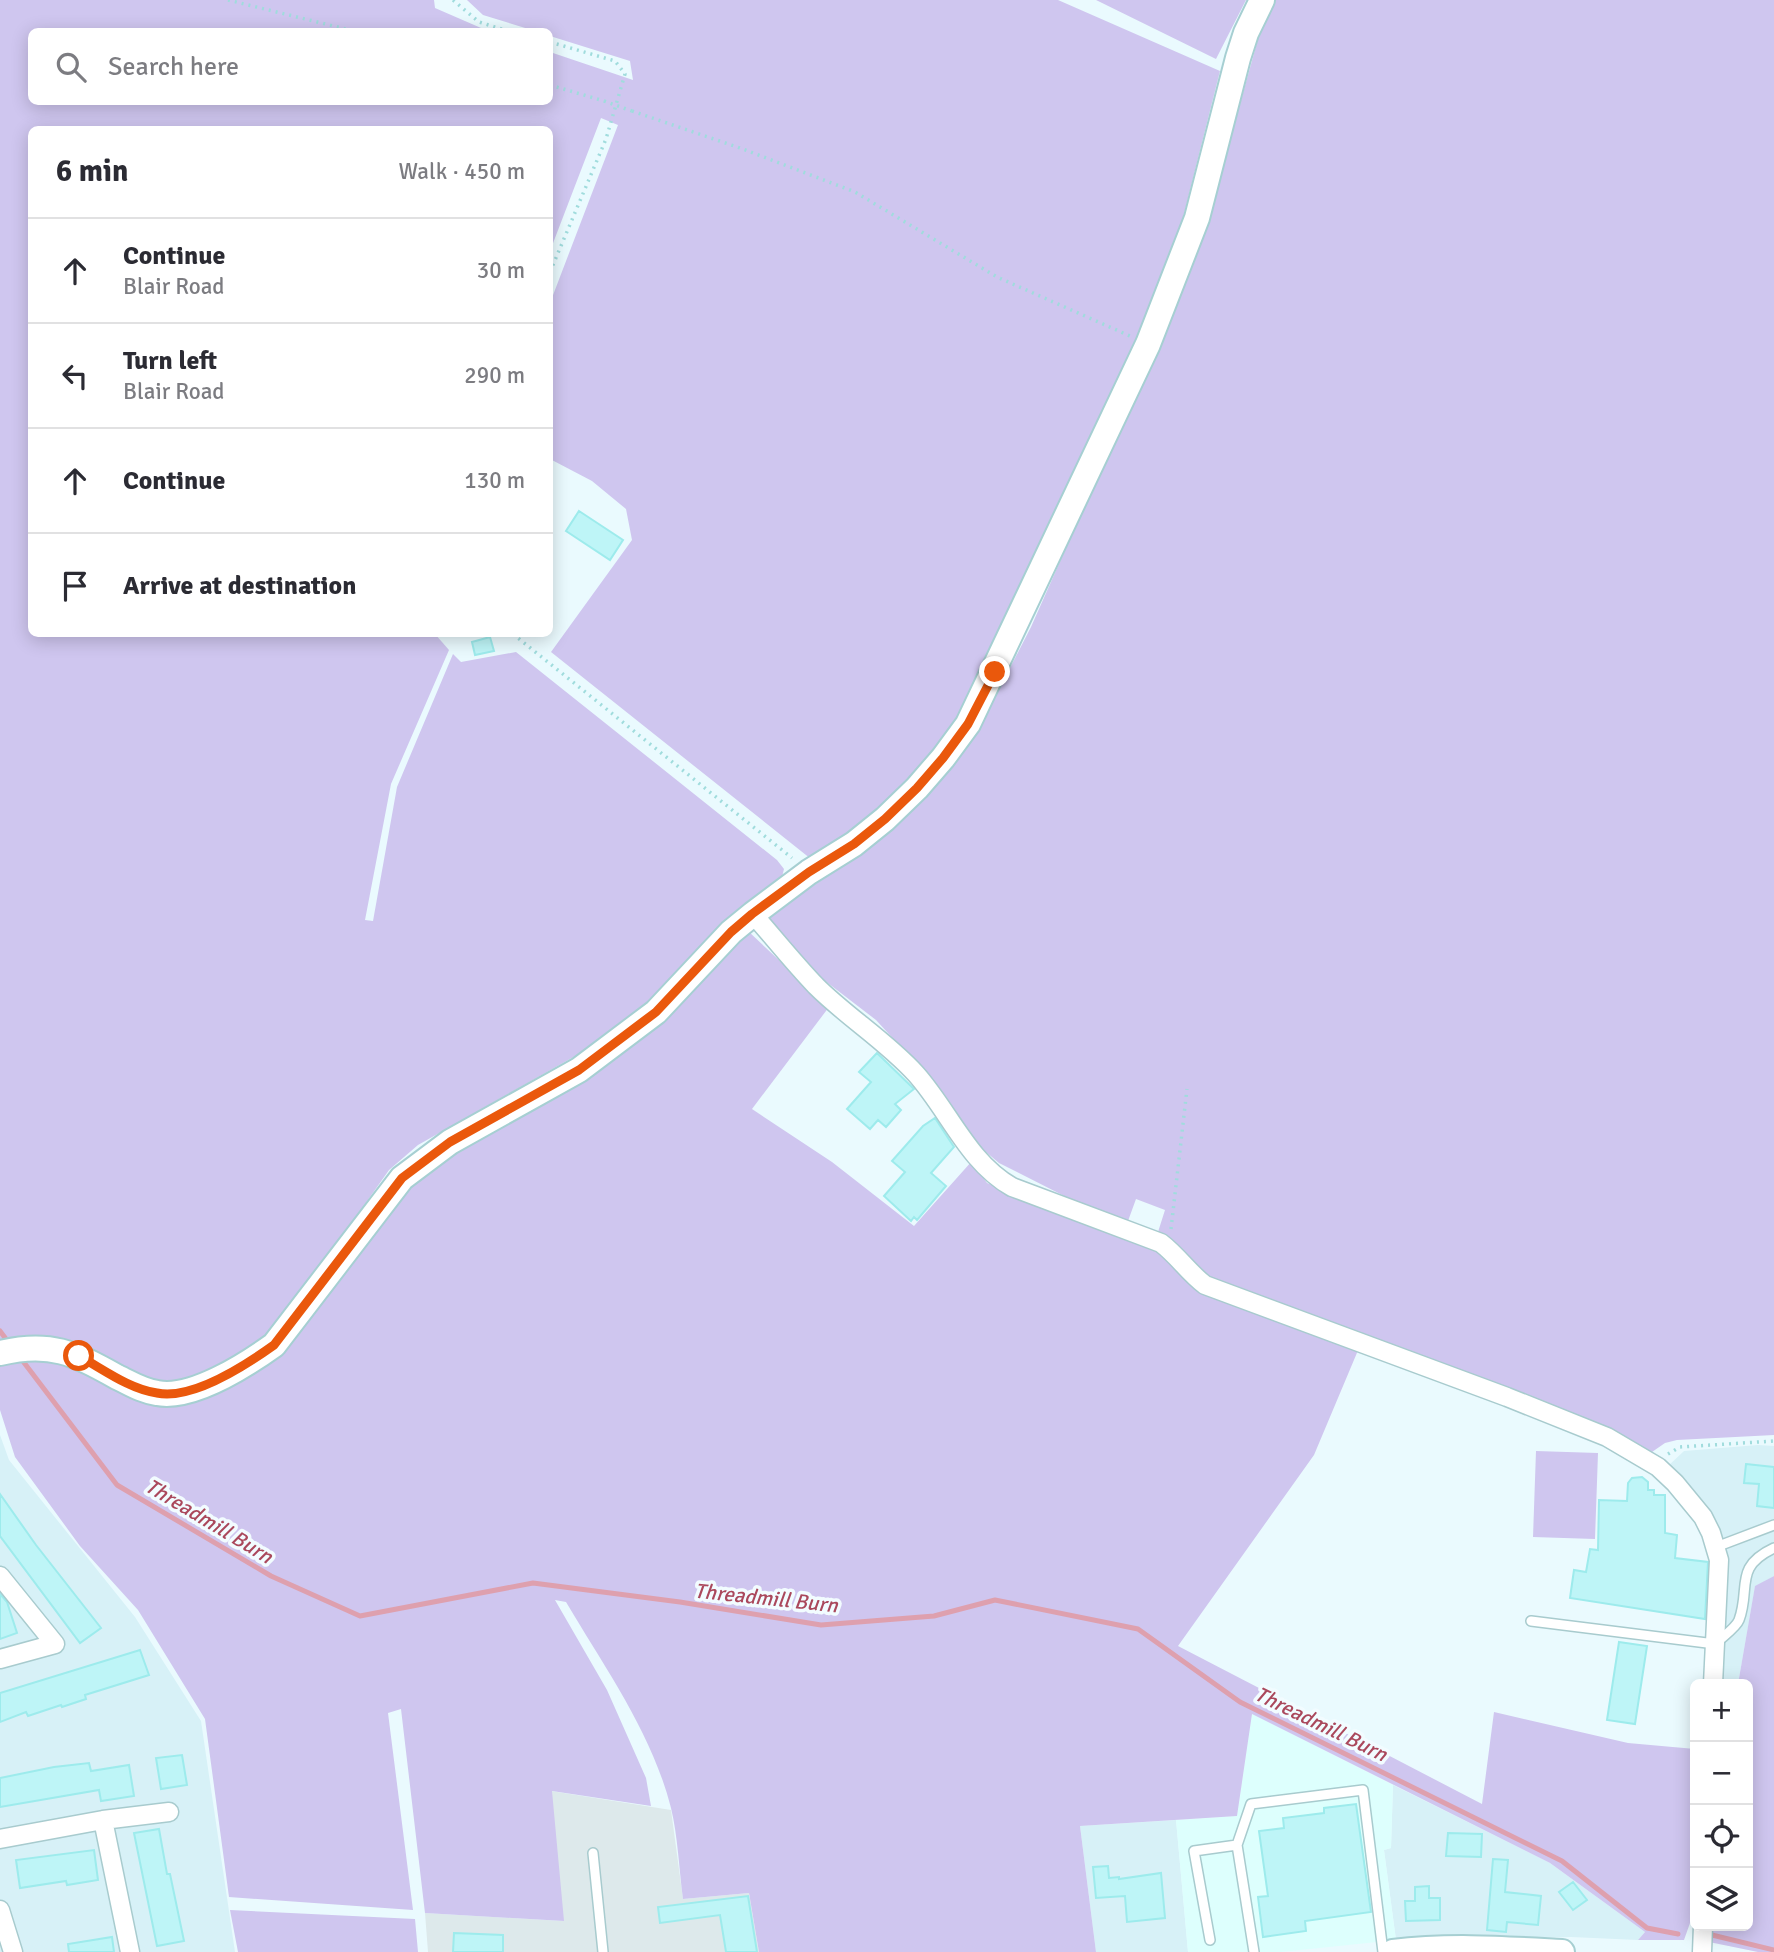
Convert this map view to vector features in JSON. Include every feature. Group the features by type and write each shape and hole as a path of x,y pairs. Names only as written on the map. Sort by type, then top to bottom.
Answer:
{"street":[{"path":"8,1351 54,1349 79,1356 139,1388 159,1394 180,1393 217,1380 247,1365 274,1345 402,1178 450,1142 579,1070 656,1012 731,932 809,872 854,844 917,788 968,724 995,672 1150,339 1197,218 1246,33 1262,0"},
{"path":"752,914 818,987 894,1051 918,1076 980,1163 994,1177 1012,1187 1161,1243 1175,1253 1190,1273 1205,1285 1595,1432 1658,1466 1703,1517 1716,1547 1719,1560 1713,1679"},
{"path":"0,1576 55,1644 0,1659"},
{"path":"0,1839 103,1820 169,1812"},
{"path":"103,1820 130,1952"},
{"path":"0,1910 13,1952"},
{"path":"1702,1952 1703,1931"},
{"path":"1393,1952 1464,1947 1562,1952"}],"lane":[{"path":"1716,1547 1774,1525"},
{"path":"1531,1621 1715,1643 1739,1622 1750,1567 1757,1558 1774,1548"},
{"path":"1254,1952 1237,1845 1251,1804 1363,1790 1383,1952"},
{"path":"1210,1940 1194,1851 1237,1845"},
{"path":"593,1853 603,1952"}],"path":[{"path":"228,0 342,28"},
{"path":"453,0 479,22 498,28"},
{"path":"553,44 615,61 625,74 606,139 553,265"},
{"path":"553,86 740,148 855,192 997,277 1150,339"},
{"path":"517,637 809,872"},
{"path":"1168,1248 1187,1089"},
{"path":"1658,1466 1666,1455 1680,1447 1774,1441"}],"shaded area":[{"path":"0,0 434,0 435,8 481,28 28,28 28,105 553,105 553,53 633,80 630,61 553,37 553,28 525,28 483,15 467,0 1058,0 1220,71 1184,214 1167,269 1130,361 959,720 925,768 862,827 811,859 551,652 632,540 626,509 592,481 553,461 553,295 618,125 601,118 553,243 553,126 28,126 28,637 438,637 449,650 391,784 365,920 373,921 397,787 453,654 461,662 516,652 777,860 784,869 782,877 733,913 669,985 649,1003 577,1055 418,1145 389,1170 329,1255 409,1187 748,931 829,1007 752,1109 832,1162 914,1226 972,1161 987,1183 1156,1247 1176,1267 1359,1348 1314,1455 1178,1646 1482,1804 1494,1712 1628,1743 1690,1749 1690,1923 1684,1940 1638,1940 1645,1932 1550,1863 1252,1714 1237,1816 1080,1826 1096,1952 759,1952 749,1893 683,1899 671,1808 652,1753 626,1702 566,1602 555,1600 607,1690 646,1778 651,1806 552,1791 564,1921 425,1913 401,1709 388,1713 413,1910 229,1897 205,1719 138,1610 80,1546 15,1457 0,1410"},
{"path":"1096,0 1246,0 1216,59"},
{"path":"1275,0 1774,0 1774,1435 1677,1440 1665,1443 1652,1452 1603,1429 1209,1277 1193,1267 1177,1244 1158,1232 1165,1210 1136,1199 1128,1221 1082,1205 999,1163 980,1147 944,1094 876,1020 820,977 769,922 772,913 846,864 900,822 933,789 979,728 1031,627 1202,241 1258,39"},
{"path":"0,1435 9,1460 135,1617 201,1721 235,1952 0,1952"},
{"path":"1774,1446 1774,1576 1755,1587 1739,1679 1718,1679 1725,1556 1667,1467 1684,1451"},
{"path":"1536,1451 1598,1453 1595,1539 1533,1537"},
{"path":"1774,1576 1774,1952 1758,1952 1709,1942 1709,1931 1753,1931 1753,1679 1739,1679 1755,1586"},
{"path":"1252,1714 1393,1785 1391,1848 1384,1850 1396,1940 1281,1952 1188,1952 1176,1820 1237,1816"},
{"path":"1393,1785 1550,1863 1645,1932 1638,1940 1571,1937 1396,1940 1384,1850 1391,1848"},
{"path":"551,1791 671,1810 683,1899 749,1893 759,1952 428,1952 425,1913 563,1921"},
{"path":"1176,1820 1188,1952 1096,1952 1080,1826"},
{"path":"230,1910 415,1919 418,1952 238,1952"}],"building":[{"path":"579,511 623,540 610,560 566,531"},
{"path":"490,637 494,651 475,655 472,642"},
{"path":"877,1053 914,1089 895,1104 901,1110 886,1127 878,1120 870,1129 847,1109 871,1082 859,1072"},
{"path":"935,1118 954,1147 931,1173 946,1186 917,1220 914,1217 911,1221 884,1196 905,1172 892,1161 923,1126"},
{"path":"1746,1464 1774,1467 1774,1508 1757,1506 1759,1484 1744,1483"},
{"path":"1642,1477 1648,1482 1648,1490 1654,1490 1654,1495 1665,1495 1665,1533 1677,1535 1675,1558 1708,1562 1705,1619 1570,1598 1574,1570 1586,1572 1590,1549 1598,1550 1599,1500 1627,1501 1628,1483 1632,1478"},
{"path":"0,1494 101,1628 80,1643 0,1536"},
{"path":"0,1594 7,1602 17,1633 0,1639"},
{"path":"1619,1642 1647,1646 1635,1724 1607,1720"},
{"path":"140,1650 149,1675 85,1695 86,1699 62,1707 61,1705 28,1716 26,1712 0,1722 0,1693"},
{"path":"182,1755 187,1785 161,1789 156,1758"},
{"path":"89,1763 91,1771 129,1765 134,1796 101,1801 99,1790 0,1807 0,1778"},
{"path":"1356,1804 1371,1912 1305,1921 1306,1931 1263,1937 1258,1897 1268,1896 1259,1831 1284,1828 1283,1818 1324,1813 1324,1808"},
{"path":"159,1829 184,1941 157,1946 134,1833"},
{"path":"1448,1833 1482,1834 1481,1857 1446,1856"},
{"path":"94,1850 98,1880 67,1885 66,1881 20,1888 16,1860"},
{"path":"1493,1859 1508,1860 1505,1892 1541,1896 1538,1925 1507,1922 1506,1932 1487,1930"},
{"path":"1108,1866 1109,1878 1161,1873 1165,1918 1127,1922 1125,1896 1096,1898 1093,1867"},
{"path":"1573,1882 1587,1900 1573,1910 1559,1892"},
{"path":"1429,1886 1429,1898 1440,1898 1440,1920 1406,1921 1405,1901 1415,1901 1415,1887"},
{"path":"748,1896 757,1952 726,1952 720,1915 660,1923 658,1907"},
{"path":"454,1933 503,1935 503,1952 453,1952"},
{"path":"112,1937 114,1952 69,1952 68,1944"}],"waterway":[{"name":"Threadmill Burn","path":"0,1331 9,1343"},
{"name":"Threadmill Burn","path":"19,1356 117,1485 271,1576 360,1616 533,1583 680,1602 821,1625 934,1616 995,1600 1138,1629 1240,1702 1562,1861 1647,1928 1678,1934"},
{"name":"Threadmill Burn","path":"1712,1935 1774,1950"}],"route":[{"path":"79,1356 139,1388 159,1394 180,1393 217,1380 247,1365 274,1345 402,1178 450,1142 579,1070 656,1012 731,932 752,914 809,872 854,844 885,819 943,758 968,724 995,672"}]}
